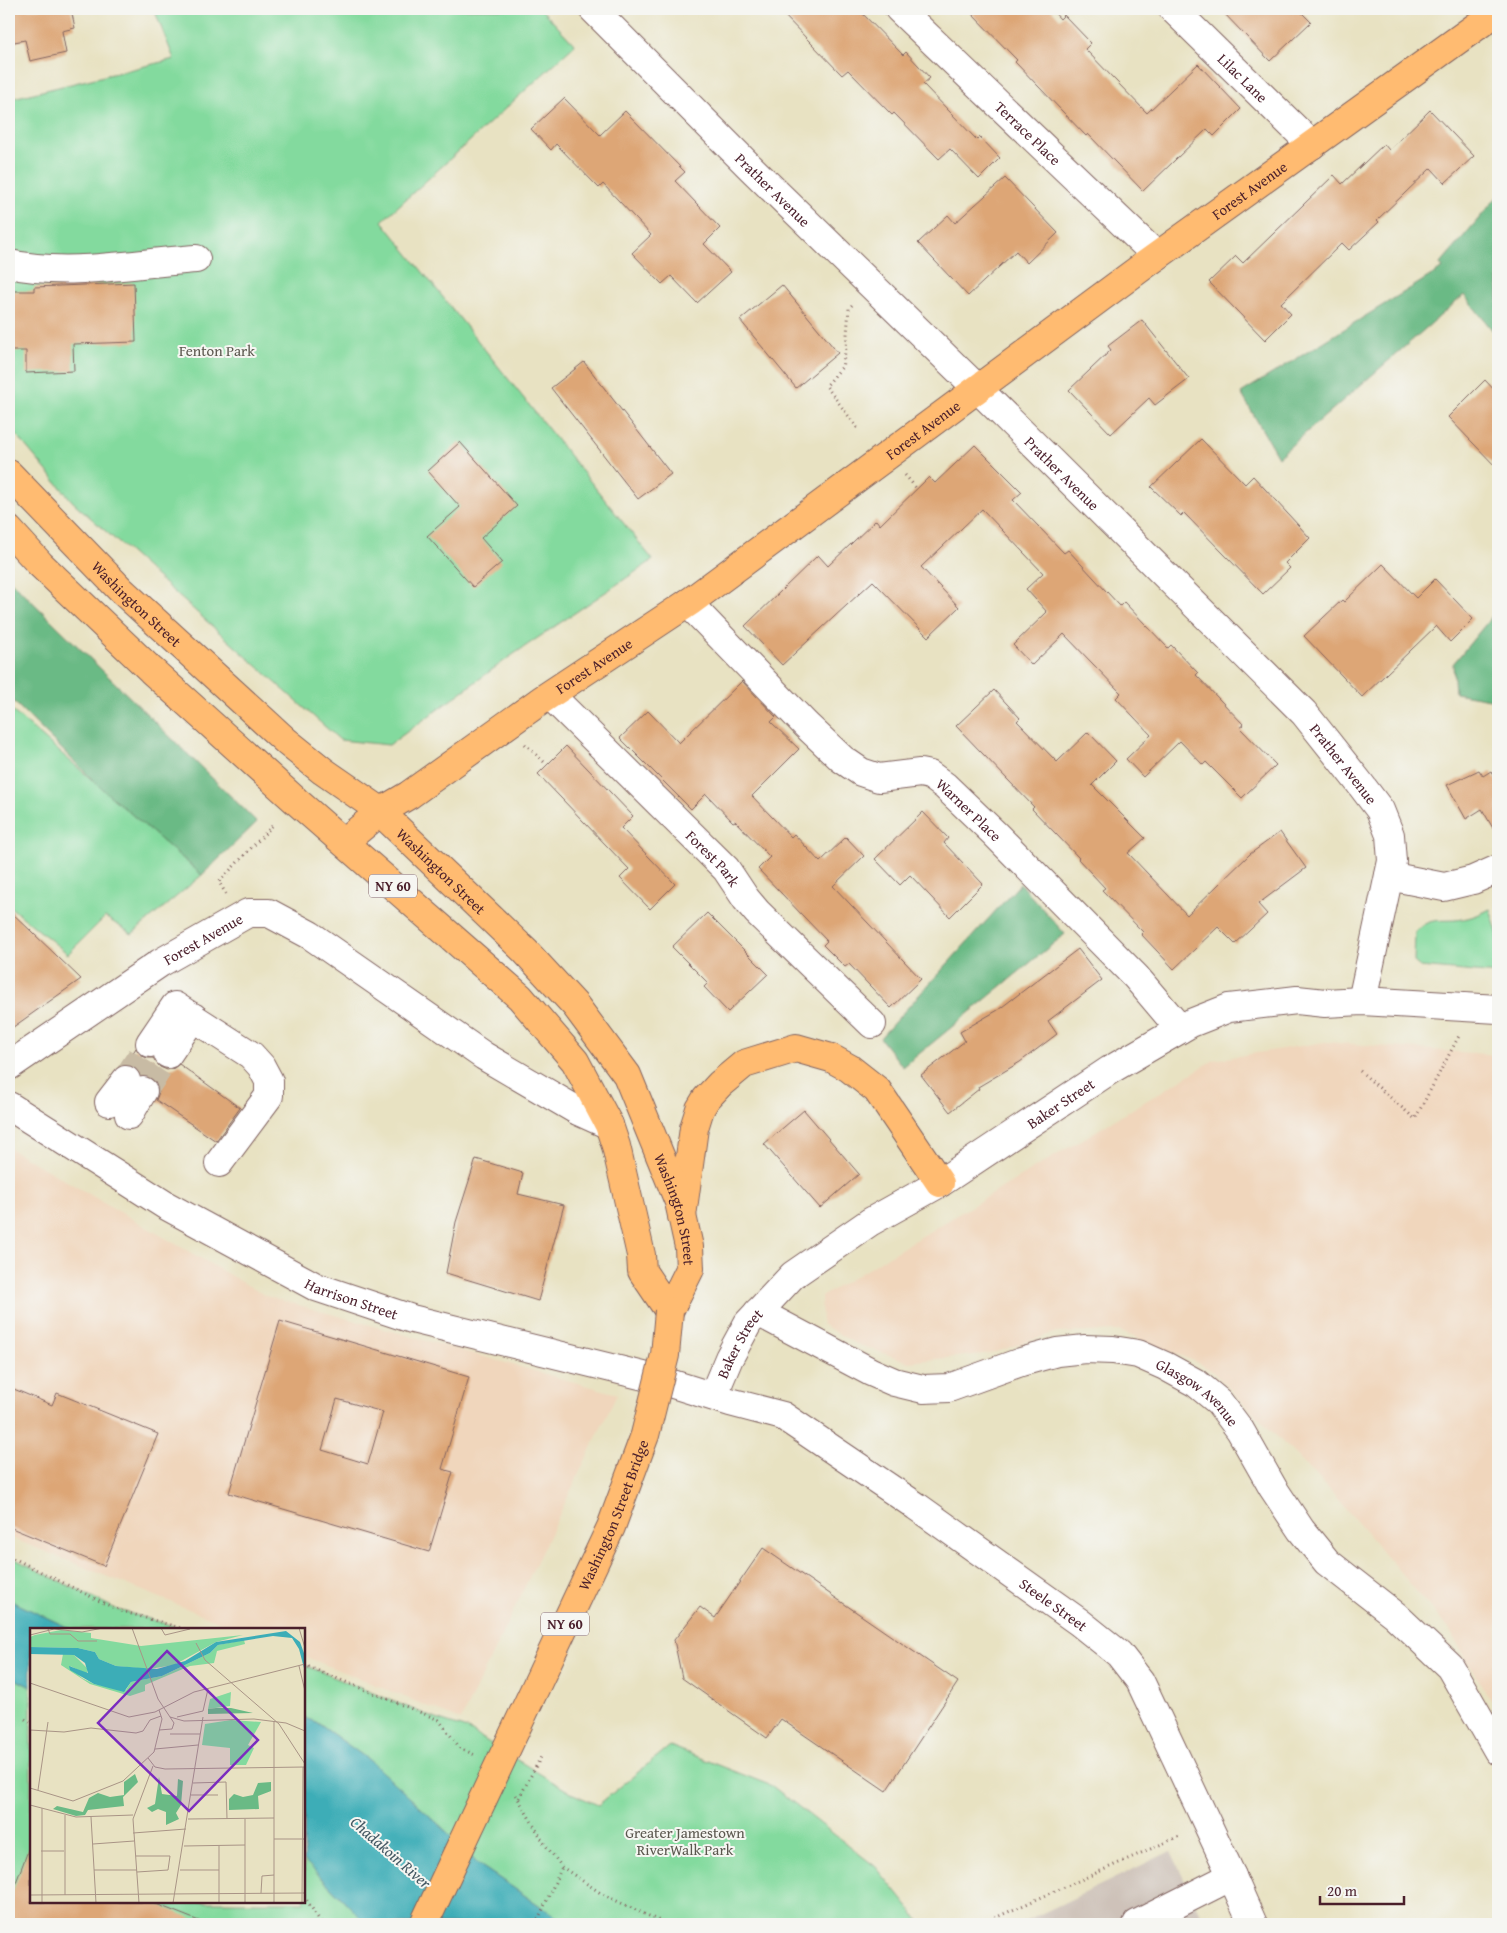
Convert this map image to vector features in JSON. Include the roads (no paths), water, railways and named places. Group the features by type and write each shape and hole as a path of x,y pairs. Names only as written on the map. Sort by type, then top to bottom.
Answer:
{"main road":[{"name":"Forest Avenue","path":"344,842 380,812 409,795 550,695 688,603 1157,256 1498,12"},
{"name":"Washington Street","path":"9,474 121,590 286,742 380,812 525,951 575,1005 627,1075 678,1202 689,1247 690,1269 669,1311"},
{"name":"NY 60","path":"9,530 40,564 152,670 520,997 574,1061 609,1125 616,1146 641,1255 642,1271 669,1311"},
{"path":"682,1216 694,1128 700,1109 706,1099 720,1084 744,1064 796,1048 831,1058 849,1068 870,1084 886,1102 940,1183"},
{"name":"Washington Street Bridge","path":"424,1924 611,1527 645,1435 665,1354 669,1311"}],"street":[{"name":"Prather Avenue","path":"593,9 748,166 977,388 1304,713 1380,810 1390,835 1392,861 1362,1002"},
{"name":"Terrace Place","path":"899,9 1157,256"},
{"name":"Lilac Lane","path":"1173,9 1312,145"},
{"path":"9,264 86,270 196,259"},
{"name":"Warner Place","path":"688,603 806,725 842,759 861,772 879,778 920,773 930,775 945,786 1002,840 1136,977 1180,1029"},
{"name":"Forest Park","path":"550,695 726,870 746,899 770,925 872,1024"},
{"path":"1389,876 1444,887 1473,880 1498,869"},
{"name":"Forest Avenue","path":"9,1066 160,963 248,913 270,913 310,935 484,1056 578,1110 609,1125"},
{"name":"Baker Street","path":"721,1399 729,1358 748,1323 793,1275 870,1222 940,1183 1110,1070 1180,1029 1228,1008 1297,1000 1325,1003 1362,1002 1498,1009"},
{"path":"159,1049 175,1006 251,1055 261,1066 269,1081 270,1096 218,1163"},
{"path":"119,1108 135,1086"},
{"name":"Harrison Street","path":"9,1106 165,1205 316,1287 412,1319 660,1380 721,1399"},
{"name":"Glasgow Avenue","path":"758,1312 871,1372 894,1382 923,1389 949,1388 1021,1362 1057,1352 1085,1349 1113,1350 1138,1354 1196,1383 1219,1402 1240,1430 1273,1488 1301,1530 1327,1562 1395,1615 1450,1667 1498,1751"},
{"name":"Steele Street","path":"721,1399 784,1416 916,1506 1079,1622 1119,1654 1140,1681 1253,1924"},
{"path":"1136,1924 1232,1876"}],"water":[{"path":"9,1600 69,1628 30,1628 30,1686 9,1676"},
{"name":"Chadakoin River","path":"305,1718 316,1722 369,1760 447,1832 478,1864 567,1924 367,1924 305,1861"}],"tunnel":[{"path":"126,1080 150,1043"},
{"path":"143,1091 168,1054"}],"park label":[{"name":"Fenton Park","path":"217,350"},
{"name":"Greater Jamestown RiverWalk Park","path":"685,1840"}]}
